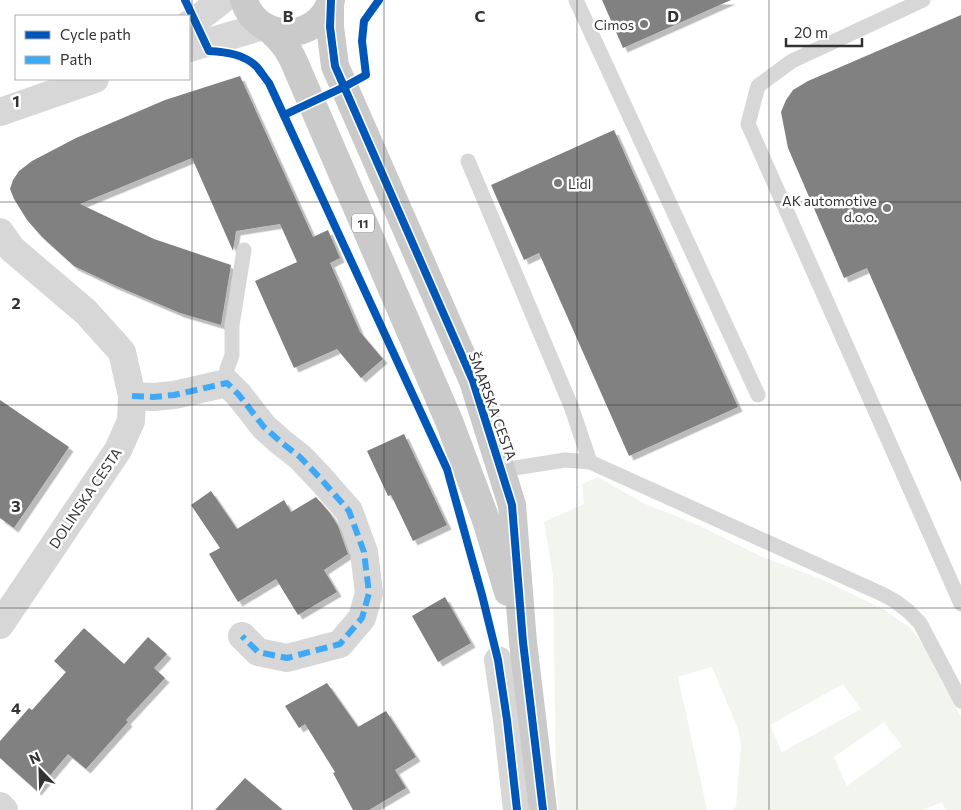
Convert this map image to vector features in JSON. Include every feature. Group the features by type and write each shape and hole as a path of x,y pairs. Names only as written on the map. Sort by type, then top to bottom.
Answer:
{"main road":[{"name":"11","path":"244,0 255,20 266,27 283,33 298,32 311,26 323,16 330,2"},
{"name":"ŠMARSKA CESTA","path":"330,2 331,41 336,66 473,381 512,505 523,642 543,810"},
{"name":"ŠMARSKA CESTA","path":"266,27 283,42 295,64 449,421 486,520 523,642"}],"street":[{"path":"190,24 222,0"},
{"path":"190,48 266,27"},
{"path":"0,112 73,84 91,80"},
{"name":"DOLINSKA CESTA","path":"0,232 12,249 86,312 122,352 132,396 131,421 118,450 0,624"},
{"path":"132,396 174,395 227,383 264,426 300,457 348,511 364,552 369,593 362,618 340,644 286,658 258,652 242,636"},
{"path":"498,660 517,810"},
{"path":"0,806 4,810"}],"lane":[{"path":"576,0 758,395"},
{"path":"923,0 792,61 758,86 748,124 961,604"},
{"path":"468,161 571,406 590,462"},
{"path":"227,383 227,369 232,355 232,325 244,250"},
{"path":"502,470 564,460 590,462 873,590 908,611 920,623 961,701"}],"shaded area":[{"path":"598,477 643,503 698,525 760,556 821,579 885,610 911,629 926,648 961,717 961,810 946,810 942,802 923,810 733,810 736,806 741,745 738,729 712,667 678,677 707,810 559,810 556,789 553,576 544,522 584,504 582,484","holes":["843,684 861,709 782,752 770,725","884,722 902,746 847,786 834,757"]}],"building":[{"name":"Cimos","path":"602,0 731,0 623,48"},
{"name":"AK automotive d.o.o.","path":"961,15 961,482 867,268 844,278 788,148 781,112 793,90 808,81"},
{"path":"240,76 313,237 328,230 340,258 330,263 360,332 383,359 361,378 337,349 294,368 255,281 297,262 280,224 236,231 233,251 192,158 80,204 154,239 231,265 221,325 180,313 74,266 42,237 27,220 14,199 10,189 13,180 19,171 32,161 76,138 165,100"},
{"path":"614,130 738,407 629,456 539,253 524,260 491,185"},
{"path":"0,400 69,447 14,528 0,518"},
{"path":"404,434 447,525 413,541 391,495 388,496 367,451"},
{"path":"211,491 237,529 284,500 291,512 316,497 338,526 348,554 324,570 337,592 298,615 276,579 238,602 209,554 220,548 191,505"},
{"path":"445,597 471,643 438,662 412,616"},
{"path":"84,628 124,664 148,637 167,654 154,668 165,678 126,720 128,722 86,769 68,754 37,791 0,758 0,741 29,708 32,710 66,672 54,661"},
{"path":"327,683 358,727 386,711 416,757 395,770 406,788 369,810 353,810 333,773 335,772 305,724 299,728 285,706"},
{"path":"245,778 283,810 215,810"}],"marked path":[{"path":"132,396 174,395 227,383 264,427 300,457 349,511 364,552 369,593 362,618 340,644 287,658 258,652 242,636"}],"cycle path":[{"path":"185,0 209,51 241,56 257,67 269,83 447,469 498,660 517,810"},
{"path":"331,0 330,27 335,66 473,381 512,505 523,642 543,810"},
{"path":"284,115 366,75 362,41 364,21 379,0"}],"place":[{"name":"Cimos","path":"644,24"},
{"name":"Lidl","path":"558,183"},
{"name":"AK automotive d.o.o.","path":"887,208"}]}
